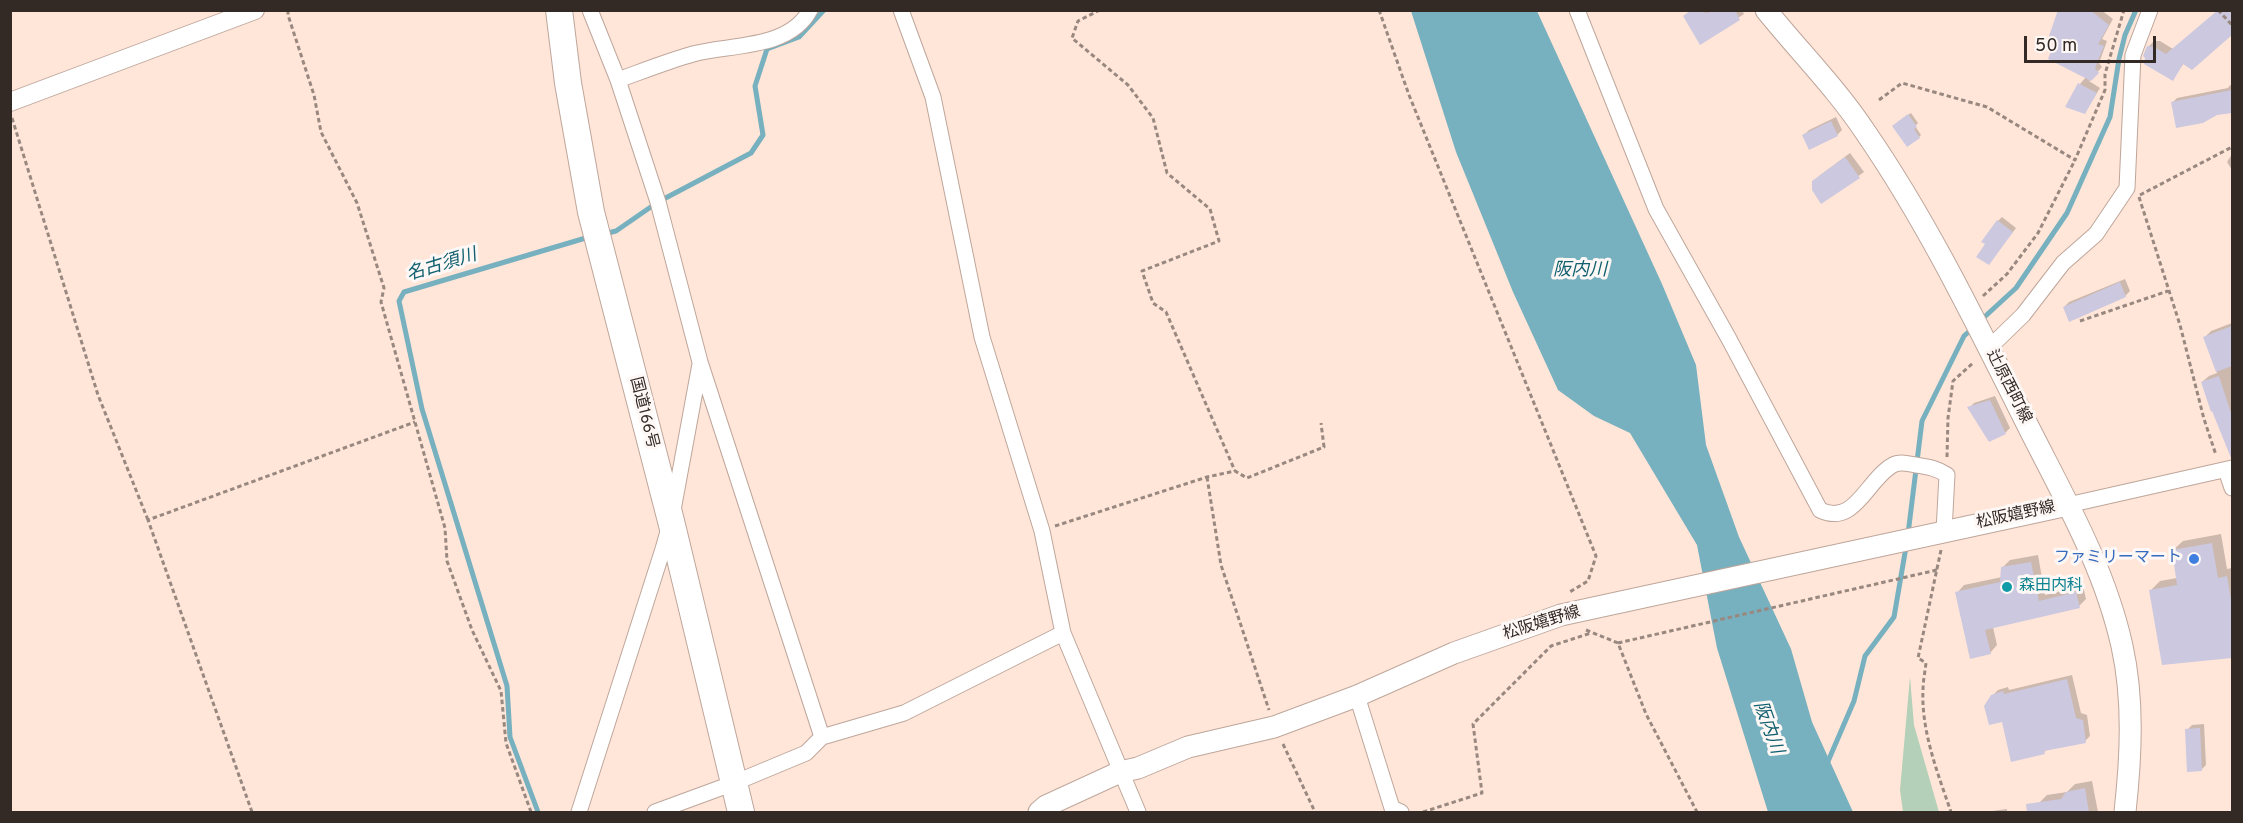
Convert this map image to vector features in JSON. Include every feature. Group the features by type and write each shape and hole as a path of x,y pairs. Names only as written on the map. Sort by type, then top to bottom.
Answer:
{"highway":[{"name":"国道166号","path":"559,10 568,83 591,212 671,520 741,813"}],"main road":[{"name":"辻原西町線","path":"1766,10 1865,131 1918,216 1989,348 2068,505 2103,584 2122,647 2128,684 2130,735 2130,773 2125,813"},
{"name":"松阪嬉野線","path":"1040,813 1046,806 1120,772 1138,768 1188,747 1274,727 1357,696 1454,652 1562,615 2068,505"}],"street":[{"path":"10,102 255,10"},
{"path":"590,10 618,80 658,202 700,362 822,736"},
{"path":"618,80 694,54 750,46 786,34 810,10"},
{"path":"901,10 933,97 982,337 1042,531 1063,633 1138,813"},
{"path":"1577,10 1656,209 1729,339 1820,510 1834,515 1843,513 1855,505 1872,484 1893,465 1903,463 1941,471 1944,531"},
{"path":"1989,348 2023,315 2063,263 2096,234 2133,192 2133,55 2150,10"},
{"path":"579,813 671,520 700,362"},
{"path":"2068,505 2225,470 2232,488"},
{"path":"655,813 806,753 822,736 904,713 1063,633"},
{"path":"1357,696 1392,808 1401,813"}],"path":[{"path":"288,10 314,95 321,132 357,203 384,288 381,302 445,528 447,561 472,630 501,691 506,742 531,813"},
{"path":"1100,10 1078,21 1072,38 1128,85 1152,118 1167,173 1210,209 1219,240 1142,271 1153,303 1166,312 1235,471 1247,478 1324,447 1321,423"},
{"path":"1379,10 1409,95 1596,556 1588,581 1553,602 1552,609 1591,633 1618,643 1937,570"},
{"path":"1968,311 2007,274 2038,233 2076,160 2105,90 2105,74 2124,10"},
{"path":"2218,10 2232,26"},
{"path":"1879,100 1902,83 1987,107 2076,160"},
{"path":"10,114 98,395 148,520 252,813"},
{"path":"2225,470 2216,456 2180,325 2133,192 2232,147"},
{"path":"2080,321 2168,291"},
{"path":"1941,471 1953,381 1989,348"},
{"path":"148,520 415,422"},
{"path":"1042,531 1207,477 1235,471"},
{"path":"1207,477 1221,566 1274,727 1315,813"},
{"path":"1944,531 1918,658 1926,663 1923,691 1925,722 1932,754 1951,813"},
{"path":"1423,813 1482,793 1473,724 1551,646 1591,633"},
{"path":"1618,643 1646,714 1697,813"}],"green space":[{"path":"1910,677 1914,725 1939,812 1903,812 1900,790"}],"water":[{"name":"阪内川","path":"1411,11 1537,11 1662,284 1696,365 1706,445 1739,537 1791,649 1812,722 1853,812 1768,812 1717,648 1697,545 1630,433 1594,416 1558,390 1513,292 1456,152"}],"building":[{"path":"1691,10 1708,13 1711,10 1735,10 1740,20 1700,45 1683,16"},
{"path":"2058,10 2090,10 2109,25 2098,44 2104,46 2095,68 2099,73 2091,81 2048,59 2056,38 2049,36"},
{"path":"2218,10 2232,10 2232,35 2192,70 2183,64 2173,81 2144,64 2143,56 2147,46 2166,54"},
{"path":"2078,83 2097,93 2085,114 2065,107"},
{"path":"2232,90 2232,113 2217,115 2203,123 2176,128 2171,102"},
{"path":"1908,114 1917,127 1914,129 1920,138 1907,147 1892,126"},
{"path":"1831,121 1838,136 1809,150 1802,135"},
{"path":"1845,157 1860,178 1821,204 1812,190 1812,181"},
{"path":"1997,220 2013,232 1989,265 1976,257 1985,244 1981,242"},
{"path":"2120,282 2126,297 2069,322 2063,307"},
{"path":"2232,326 2232,366 2216,372 2203,337"},
{"path":"2219,376 2232,416 2232,459 2211,412 2201,382"},
{"path":"1990,400 2006,434 1989,442 1967,407"},
{"path":"2212,543 2218,578 2227,576 2232,605 2232,658 2162,665 2149,590 2177,585 2172,550"},
{"path":"2031,562 2039,601 2076,592 2080,608 1985,630 1991,654 1970,659 1955,592 2000,582 2001,567"},
{"path":"2067,679 2076,718 2083,720 2086,743 2044,751 2045,754 2011,762 2002,722 1989,725 1984,706 1991,695"},
{"path":"2200,728 2202,771 2187,772 2185,729"},
{"path":"2085,788 2089,813 2027,813 2026,804 2061,799 2066,792"}],"waterway":[{"name":"名古須川","path":"604,234 616,231 658,202 751,153 763,135 755,86 767,49 799,37 824,10"},
{"path":"1980,321 2016,288 2067,213 2110,117 2119,59 2125,35 2136,10"},
{"name":"名古須川","path":"538,812 510,737 507,686 422,409 399,301 404,292 589,237"},
{"path":"1908,534 1922,421 1964,336 1973,328"},
{"path":"1826,766 1854,701 1865,656 1894,617 1906,547"}],"place":[{"name":"ファミリーマート","path":"2194,559"},
{"name":"森田内科","path":"2007,587"}]}
